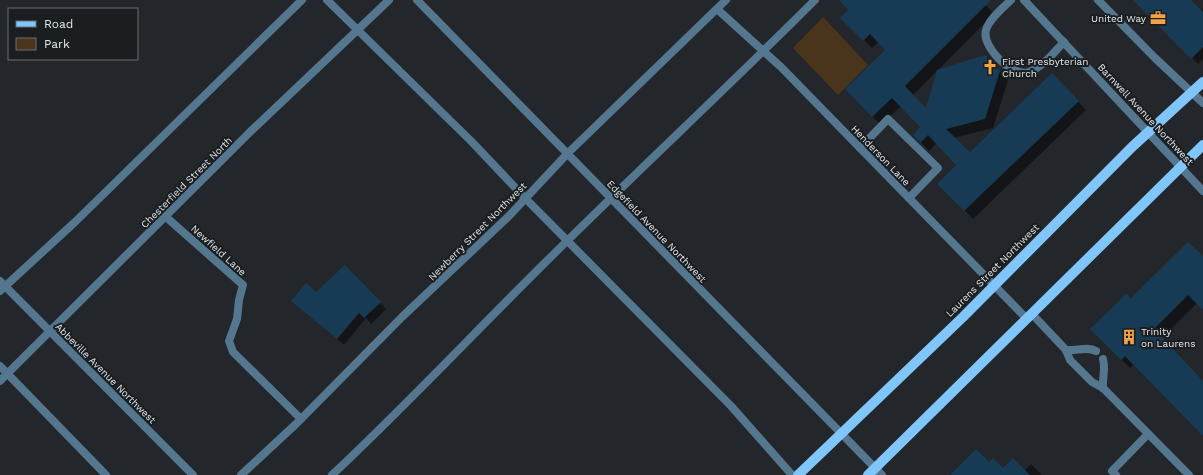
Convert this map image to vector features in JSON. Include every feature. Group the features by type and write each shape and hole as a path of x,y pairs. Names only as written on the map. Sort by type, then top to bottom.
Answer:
{"main road":[{"name":"Laurens Street Northwest","path":"798,475 994,286 1148,132 1203,82"},
{"path":"875,473 1029,317 1203,145"}],"street":[{"path":"2,286 75,222 302,0"},
{"path":"327,0 472,142 567,241 731,406 792,475"},
{"name":"Chesterfield Street North","path":"0,381 250,132 389,0"},
{"name":"Edgefield Avenue Northwest","path":"417,0 841,435 875,473"},
{"name":"Newberry Street Northwest","path":"241,475 301,418 403,316 473,252 568,154 726,0"},
{"path":"332,475 402,408 567,241 764,51 814,0"},
{"path":"1012,0 993,19 985,31 987,44 1006,65 1015,71 1028,72 1038,66 1064,42"},
{"name":"Barnwell Avenue Northwest","path":"1024,0 1203,191"},
{"path":"1098,0 1203,103"},
{"name":"Henderson Lane","path":"717,9 764,51 994,286 1066,350 1070,360 1092,382 1103,388 1189,475"},
{"path":"860,148 888,119 938,168 909,198"},
{"name":"Newfield Lane","path":"166,217 243,285 239,300 237,319 229,341 233,352 301,418"},
{"name":"Abbeville Avenue Northwest","path":"2,286 193,475"},
{"path":"1066,350 1074,351 1087,348 1096,351"},
{"path":"1103,359 1106,367 1102,379 1103,388"},
{"path":"0,366 106,475"},
{"path":"1116,475 1112,471 1148,434"}],"green space":[{"path":"823,17 868,65 838,95 793,48"}],"building":[{"path":"839,0 991,0 905,86 926,108 937,70 985,55 1000,71 985,119 946,129 970,152 1052,73 1079,101 964,211 937,184 956,165 928,135 920,143 913,135 920,127 892,98 872,117 845,89 885,50 870,34 863,41 840,18 848,10"},
{"path":"1133,0 1191,0 1203,12 1203,47 1191,59"},
{"name":"Trinity on Laurens","path":"1188,242 1203,256 1203,310 1188,295 1154,329 1203,381 1203,436 1125,356 1121,360 1090,329 1126,294 1131,298"},
{"path":"345,265 381,302 364,318 359,313 337,339 291,301 306,283 316,292"},
{"path":"976,449 989,462 993,458 1003,468 1013,458 1030,475 950,475"}],"place":[{"name":"United Way","path":"1158,18"},
{"name":"First Presbyterian Church","path":"990,67"},
{"name":"Trinity on Laurens","path":"1129,337"}]}
